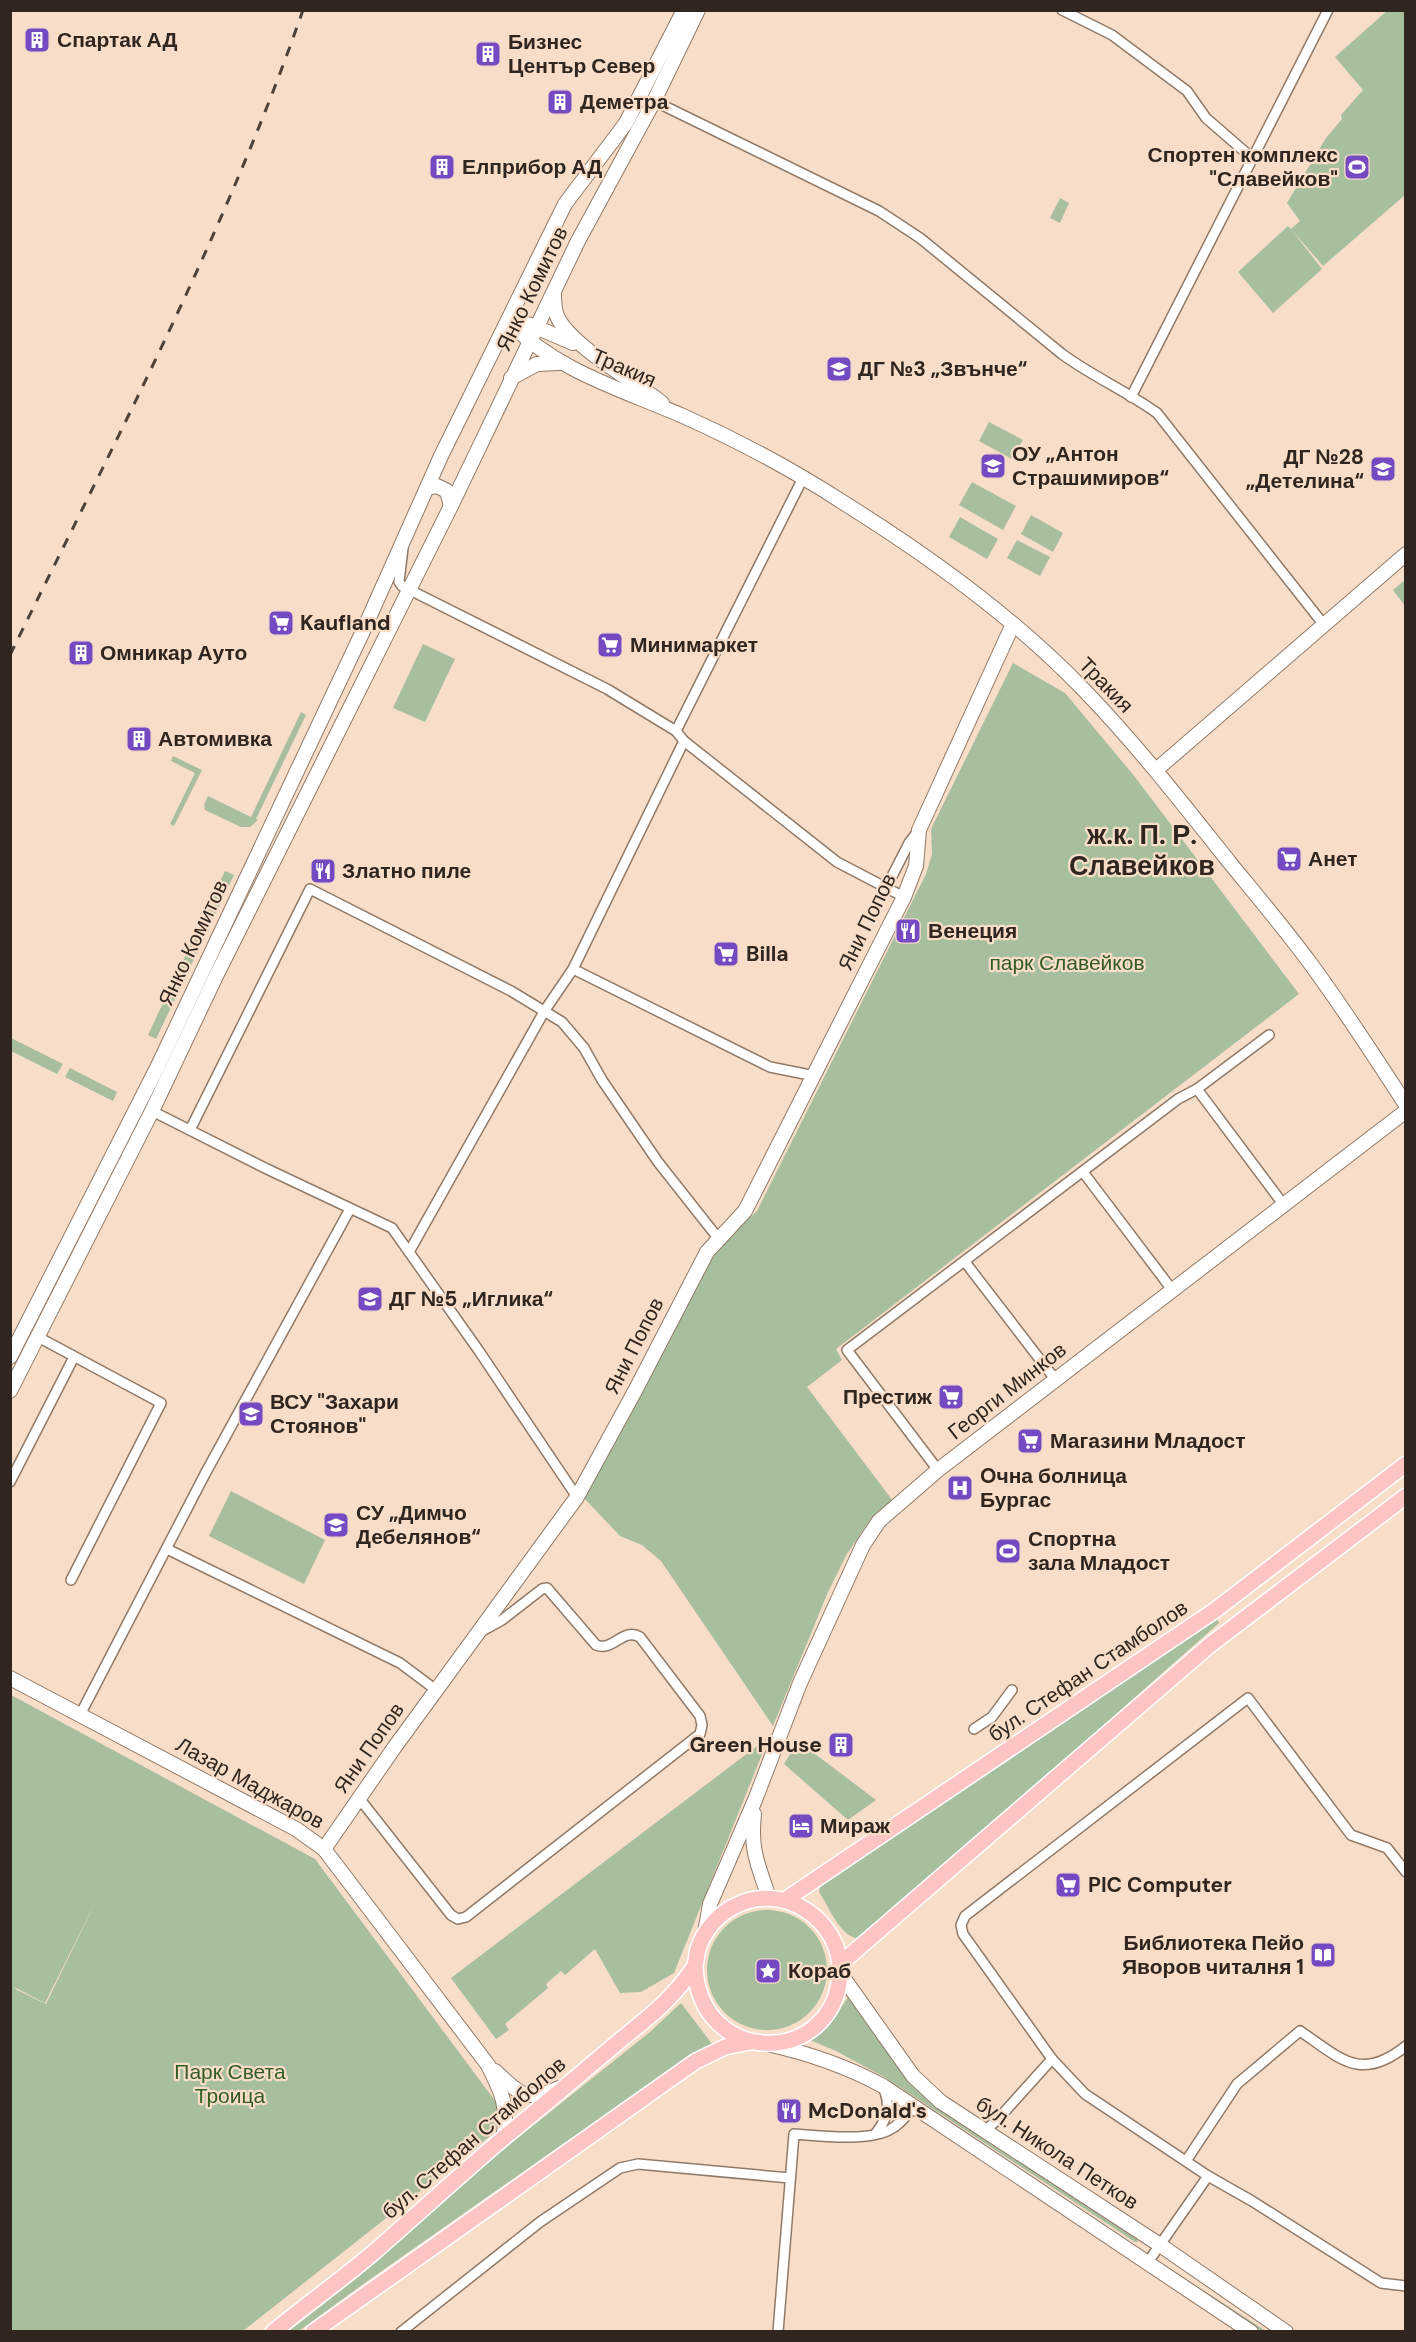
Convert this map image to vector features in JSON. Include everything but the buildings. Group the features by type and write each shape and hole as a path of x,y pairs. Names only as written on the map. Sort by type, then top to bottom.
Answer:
{"main road":[{"name":"Янко Комитов","path":"10,1357 157,1068 427,488 565,204 626,123 684,10"},
{"name":"Янко Комитов","path":"10,1391 152,1111 216,976 410,590 578,241 654,101 698,10"},
{"path":"554,292 555,309 563,327 588,350"},
{"path":"508,321 537,327 588,350"},
{"name":"Тракия","path":"508,321 530,341 561,363 605,386 670,411 772,459 844,502 925,557 1013,624 1082,688 1156,770 1308,961 1347,1014 1406,1105"},
{"name":"Тракия","path":"588,350 670,411"},
{"path":"511,378 543,362 561,363"},
{"path":"427,488 437,486 447,491 451,506"},
{"path":"1156,770 1406,554"},
{"name":"Яни Попов","path":"324,1849 476,1634 577,1497 636,1389 706,1252 745,1211 904,897 916,866 919,830 1013,624"},
{"name":"Георги Минков","path":"705,1933 710,1904 755,1800 801,1683 864,1545 879,1521 938,1470 1406,1111"},
{"name":"бул. Стефан Стамболов","path":"785,1900 1214,1611 1406,1464"},
{"path":"840,1968 1210,1645 1406,1496"},
{"name":"Лазар Маджаров","path":"10,1678 296,1829 324,1849 488,2065 504,2098 506,2117 503,2139"},
{"name":"Георги Минков","path":"755,1800 751,1837 753,1853 770,1898"},
{"path":"313,2331 696,2061 725,2047 781,2043 797,2038 817,2024 832,2005 838,1989 840,1968 832,1938 816,1917 802,1907 785,1900 770,1898 740,1904 726,1911 705,1933 698,1949 695,1967 699,1995 705,2008 724,2030 758,2043"},
{"name":"бул. Стефан Стамболов","path":"273,2331 372,2254 667,2000 695,1967"},
{"name":"бул. Никола Петков","path":"840,1968 913,2076 941,2102 1160,2245 1286,2331"},
{"name":"бул. Никола Петков","path":"758,2043 805,2052 858,2073 883,2086 1251,2331"},
{"name":"Лазар Маджаров","path":"488,2065 517,2090 532,2096 547,2094 569,2083"}],"street":[{"path":"1062,10 1112,35 1187,91 1206,118 1252,158"},
{"path":"1131,397 1328,10"},
{"path":"654,101 879,210 920,238 1082,369 1157,413 1324,625"},
{"path":"676,731 803,478"},
{"name":"Янко Комитов","path":"403,542 404,556 399,582 410,590"},
{"path":"410,590 607,689 676,731 684,741 837,862 904,897"},
{"path":"409,1252 545,1010 573,969 684,741"},
{"name":"Яни Попов","path":"886,888 909,843 919,830"},
{"path":"190,1130 310,889 545,1010 562,1022 584,1048 602,1080 658,1162 718,1238"},
{"path":"573,969 770,1067 815,1076"},
{"path":"938,1470 847,1350 1178,1099 1197,1089 1269,1035"},
{"path":"1197,1089 1283,1204"},
{"path":"152,1111 392,1228 485,1359 577,1497"},
{"path":"1083,1172 1173,1291"},
{"path":"80,1715 350,1209"},
{"path":"965,1262 1055,1379"},
{"path":"38,1337 161,1403 70,1580"},
{"path":"10,1482 74,1357"},
{"path":"167,1549 400,1664 436,1690"},
{"path":"359,1798 451,1915 458,1919 466,1917 700,1734 702,1725 700,1716 640,1637 635,1633 628,1634 605,1647 596,1645 547,1588 542,1589 502,1620 476,1634"},
{"path":"974,1730 992,1717 1012,1690"},
{"path":"1406,1872 1387,1848 1351,1835 1248,1698 965,1916 961,1925 963,1934 1052,2059 1085,2094 1208,2176 1252,2201 1381,2283 1406,2286"},
{"path":"1186,2161 1237,2084 1300,2031 1344,2061 1359,2066 1383,2061 1406,2046"},
{"path":"985,2131 1052,2059"},
{"path":"876,2133 885,2120 889,2106 883,2086"},
{"path":"778,2331 794,2134 863,2137 889,2131 899,2124 915,2106"},
{"path":"401,2331 540,2222 620,2168 638,2164 790,2178"},
{"path":"1148,2262 1208,2176"}],"green space":[{"name":"Спортен комплекс \"Славейков\"","path":"1388,10 1405,11 1405,195 1323,266 1291,229 1300,221 1287,203 1326,138 1342,119 1341,115 1363,90 1335,57"},
{"path":"1060,198 1069,203 1060,223 1050,218"},
{"path":"1288,226 1322,269 1273,313 1238,272"},
{"path":"989,422 1023,440 1012,459 979,441"},
{"path":"972,482 1016,506 1003,530 959,505"},
{"path":"1031,515 1063,533 1053,552 1021,534"},
{"path":"960,517 998,539 987,559 949,537"},
{"path":"1017,540 1050,557 1040,576 1007,558"},
{"path":"1405,580 1405,606 1393,590"},
{"path":"423,644 455,659 425,722 393,708"},
{"name":"парк Славейков","path":"1013,663 1065,693 1135,777 1299,994 836,1349 842,1360 807,1387 893,1501 870,1520 847,1554 828,1592 773,1726 661,1561 642,1545 620,1536 584,1498 719,1246 757,1211 926,874 932,854 931,829"},
{"path":"301,712 306,715 256,819 258,820 250,827 241,827 205,810 204,805 208,796 251,817"},
{"path":"173,756 202,770 174,826 170,824 195,773 171,761"},
{"path":"225,871 234,875 156,1039 148,1035"},
{"path":"11,1038 63,1064 57,1074 11,1051"},
{"path":"70,1068 117,1092 113,1101 65,1077"},
{"path":"231,1491 325,1540 304,1584 209,1536"},
{"path":"1217,1619 1219,1623 862,1939 854,1938 842,1928 819,1892 820,1885"},
{"name":"Парк Света Троица","path":"11,1695 315,1859 496,2102 499,2120 494,2133 243,2331 11,2331","holes":["98,1897 46,2004 14,1987 45,2003"]},
{"path":"769,1737 674,1973 641,1992 620,1993 595,1949 565,1975 561,1971 546,1984 548,1988 505,2024 509,2030 496,2039 451,1978"},
{"path":"798,1741 876,1800 848,1820 784,1764"},
{"path":"767,1910 790,1914 810,1927 823,1947 827,1970 823,1993 810,2013 790,2026 767,2030 744,2026 724,2013 711,1993 707,1970 711,1947 724,1927 744,1914"},
{"path":"852,1991 888,2051 909,2079 934,2105 1137,2239 1138,2242 886,2078 808,2039 828,2024"},
{"path":"681,2003 712,2044 691,2054 299,2331 289,2331 358,2277 494,2157 650,2032"},
{"path":"1166,2266 1266,2331 1256,2331 1163,2267"}],"railway":[{"path":"10,655 128,417 203,257 239,175 303,10"}],"place":[{"name":"Спартак АД","path":"37,40"},
{"name":"Бизнес Център Север","path":"488,54"},
{"name":"Деметра","path":"560,102"},
{"name":"Елприбор АД","path":"442,167"},
{"name":"Спортен комплекс \"Славейков\"","path":"1357,167"},
{"name":"ДГ №3 „Звънче“","path":"839,369"},
{"name":"ОУ „Антон Страшимиров“","path":"993,466"},
{"name":"ДГ №28 „Детелина“","path":"1383,469"},
{"name":"Kaufland","path":"281,623"},
{"name":"Минимаркет","path":"610,645"},
{"name":"Омникар Ауто","path":"81,653"},
{"name":"Автомивка","path":"139,739"},
{"name":"Анет","path":"1289,859"},
{"name":"Златно пиле","path":"323,871"},
{"name":"Венеция","path":"908,931"},
{"name":"Billa","path":"726,954"},
{"name":"ДГ №5 „Иглика“","path":"370,1299"},
{"name":"Престиж","path":"951,1397"},
{"name":"ВСУ \"Захари Стоянов\"","path":"251,1414"},
{"name":"Магазини Mладост","path":"1030,1441"},
{"name":"Oчна болница Бургас","path":"960,1488"},
{"name":"СУ „Димчо Дебелянов“","path":"336,1525"},
{"name":"Спортна зала Младост","path":"1008,1551"},
{"name":"Green House","path":"841,1745"},
{"name":"Мираж","path":"801,1826"},
{"name":"PIC Computer","path":"1068,1885"},
{"name":"Библиотека Пейо Яворов читалня 1","path":"1323,1955"},
{"name":"Кораб","path":"768,1971"},
{"name":"McDonald's","path":"789,2111"}],"district":[{"name":"ж.к. П. Р. Славейков","path":"1142,850"}]}
